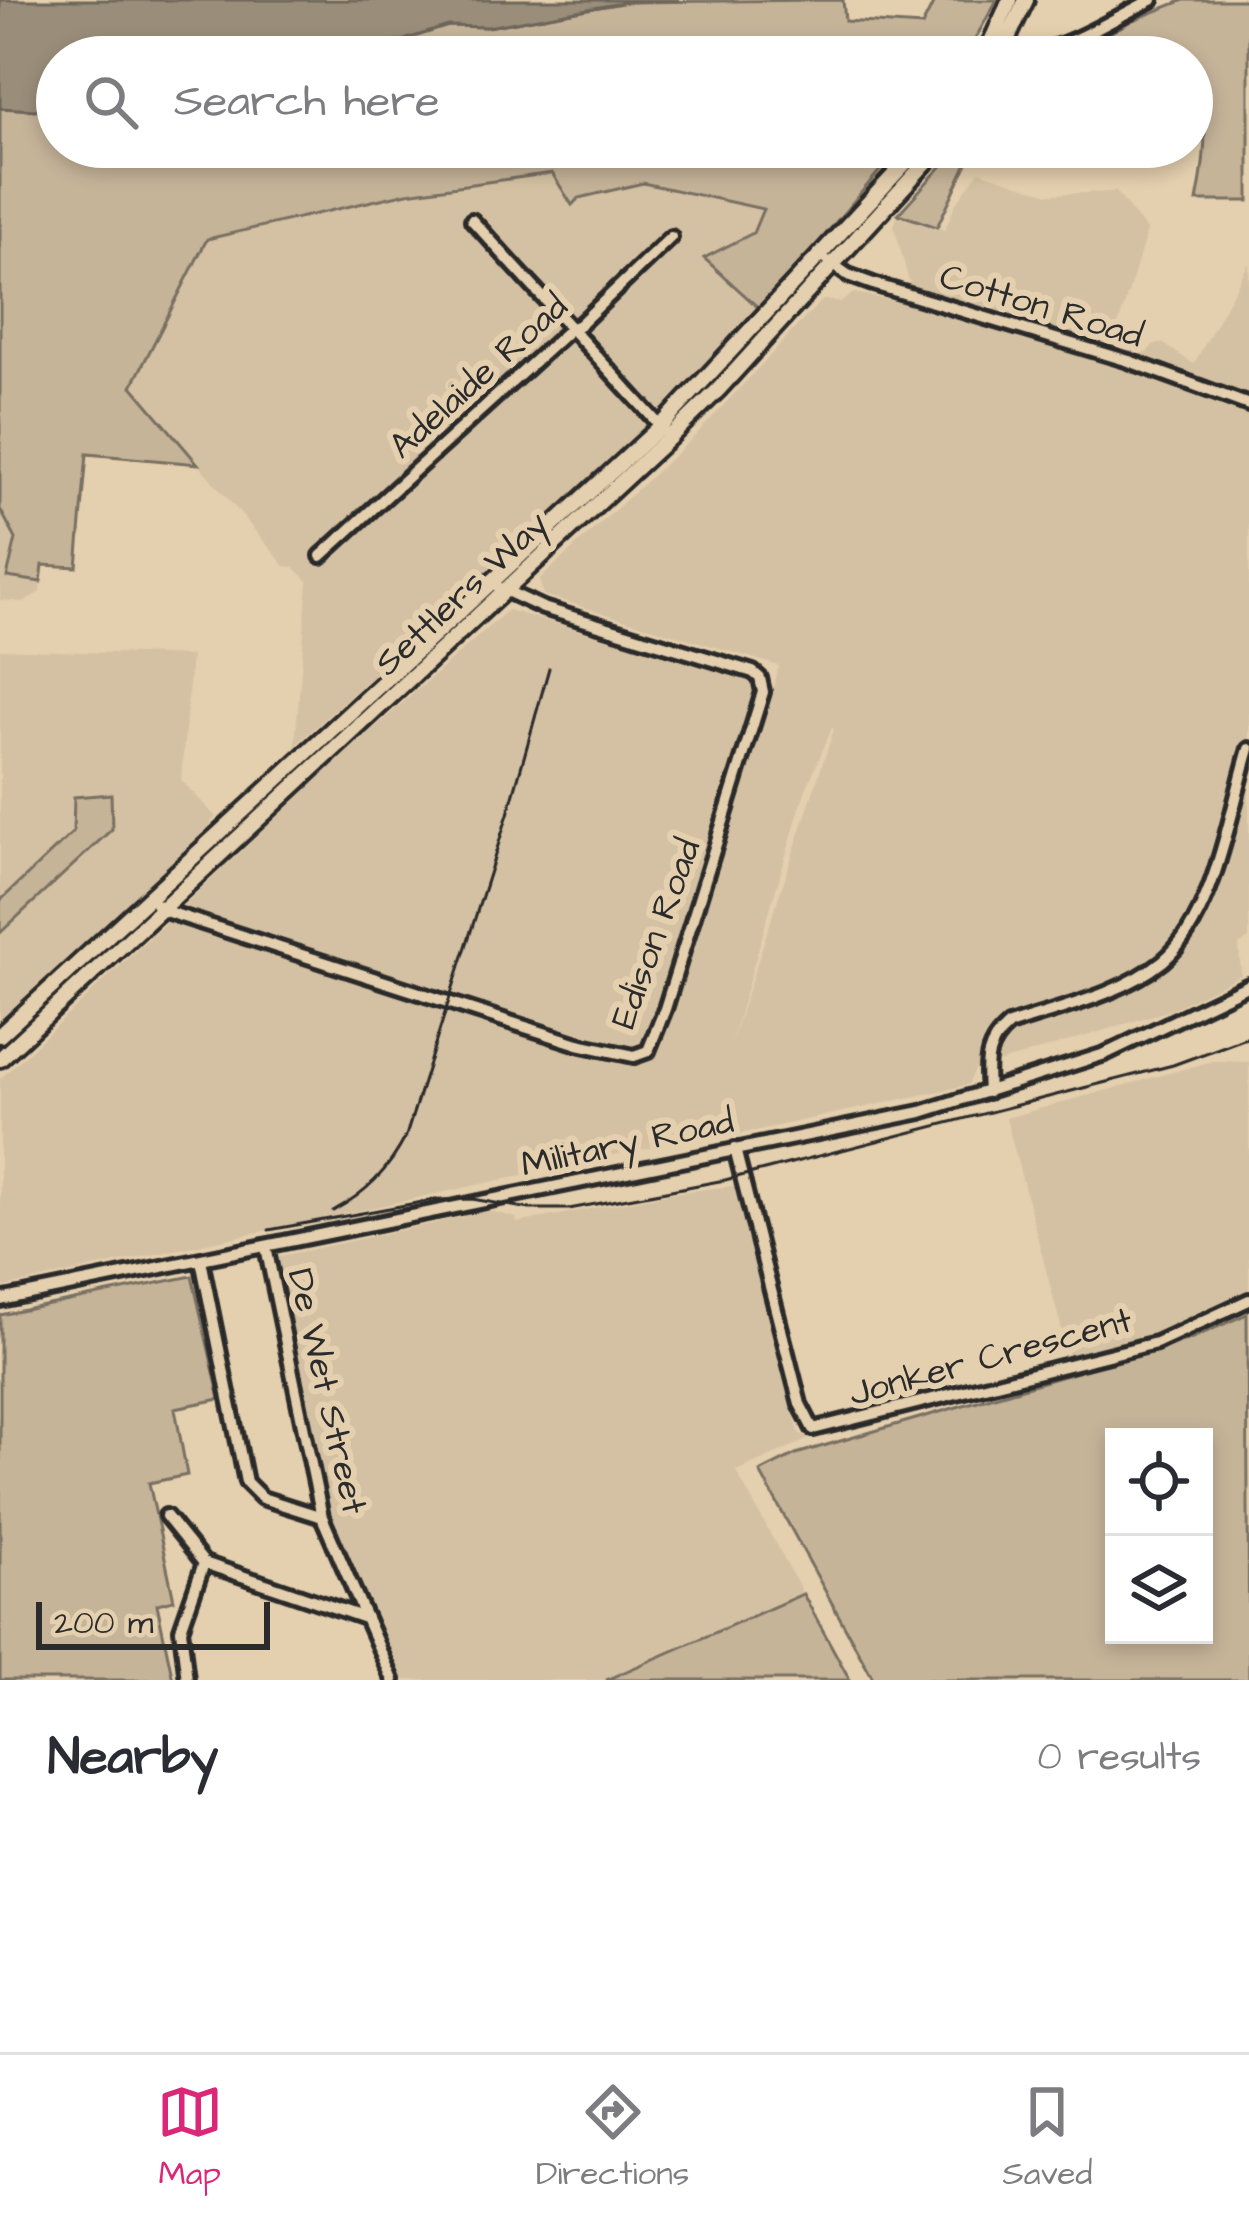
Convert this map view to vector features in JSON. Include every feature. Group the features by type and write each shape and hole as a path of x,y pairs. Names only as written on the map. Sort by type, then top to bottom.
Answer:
{"main road":[{"path":"1010,0 1011,18"},
{"path":"1002,36 1027,0"},
{"name":"Settlers Way","path":"827,260 903,168"},
{"name":"Settlers Way","path":"0,1059 505,592 919,168"},
{"name":"Settlers Way","path":"0,1035 491,582 665,431"}],"street":[{"path":"1077,36 1151,0"},
{"path":"472,220 665,431"},
{"name":"Adelaide Road","path":"321,556 670,237"},
{"name":"Cotton Road","path":"827,260 873,284 1129,362 1249,405"},
{"name":"Edison Road","path":"150,897 162,910 578,1044 634,1056 647,1051 665,1009 742,766 764,692 761,682 753,672 543,608 491,582"},
{"path":"988,1092 988,1048 1009,1025 1122,985 1163,961 1184,937 1204,902 1249,749"},
{"name":"Military Road","path":"0,1300 921,1112 1105,1054 1249,986"},
{"name":"Jonker Crescent","path":"735,1149 800,1404 813,1429 1156,1343 1249,1300"},
{"name":"De Wet Street","path":"266,1246 322,1517 391,1677"},
{"path":"201,1260 246,1482 262,1498 322,1517"},
{"path":"166,1516 204,1563 364,1618"},
{"path":"187,1680 181,1629 204,1563"},
{"path":"374,1680 391,1677"}],"shaded area":[{"path":"0,0 679,0 627,2 488,27 448,26 417,36 36,36 36,110 0,108"},
{"path":"843,0 845,21 922,26 935,0 997,0 977,36 417,36 448,26 488,27 627,2"},
{"path":"1184,0 1249,0 1249,201 1197,201 1202,168 1213,168 1213,36 1104,36"},
{"path":"0,108 36,110 36,168 882,168 761,310 704,258 753,233 763,209 643,183 579,198 572,205 552,173 407,193 207,239 132,386 198,464 87,454 77,567 43,565 41,582 7,577 16,539 0,509"},
{"path":"940,168 965,168 937,227 898,214"},
{"path":"979,171 1049,194 1116,192 1147,231 1113,342 1147,352 1162,343 1194,364 1249,263 1249,939 1239,945 1241,975 1170,1010 975,1070 968,1085 702,1142 696,1118 657,1146 0,1288 0,1079 330,767 508,610 774,686 779,666 543,595 539,580 693,438 823,300 841,302 854,293 904,303 910,285 894,226 898,214 945,230 955,205","holes":["834,729 730,1045 804,794"]},
{"path":"553,173 579,198 643,183 763,209 754,233 761,310 643,431 295,746 308,581 294,567 285,566 132,386 207,239 407,193"},
{"path":"0,509 16,539 8,576 41,582 40,592 24,602 0,600"},
{"path":"0,649 191,656 181,780 216,817 210,833 0,1019"},
{"path":"111,794 112,829 0,933 0,901 73,832 74,797"},
{"path":"1213,1061 1249,1062 1249,1292 1153,1336 1069,1357 1006,1118"},
{"path":"734,1186 799,1433 809,1439 736,1471 803,1594 606,1680 401,1680 332,1527 276,1257 490,1211 516,1218 517,1223 671,1193"},
{"path":"192,1276 220,1399 175,1408 187,1475 149,1483 174,1600 157,1604 173,1680 0,1680 0,1315"},
{"path":"1247,1314 1249,1680 874,1680 760,1472 796,1454 1190,1339"},
{"path":"803,1594 850,1680 606,1680"}],"railway":[{"path":"333,1211 376,1180 406,1136 549,668"},
{"path":"269,1230 433,1200 569,1209 725,1180 1173,1065 1249,1037"}]}
